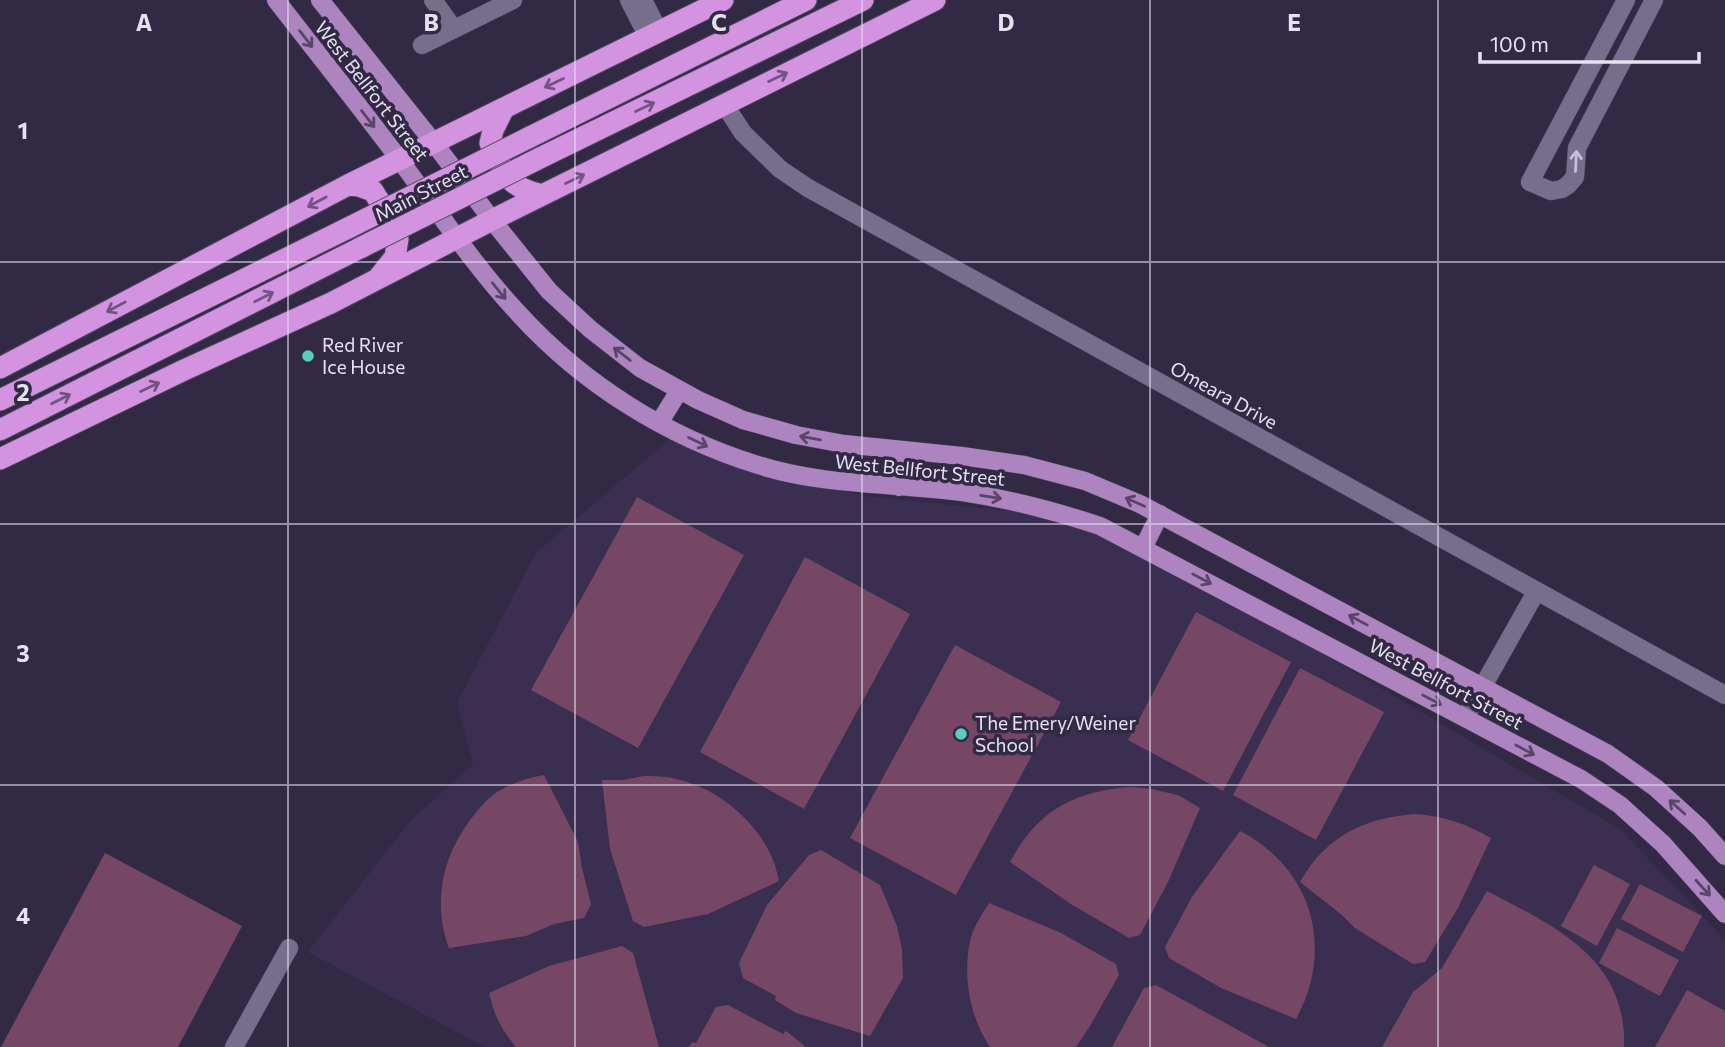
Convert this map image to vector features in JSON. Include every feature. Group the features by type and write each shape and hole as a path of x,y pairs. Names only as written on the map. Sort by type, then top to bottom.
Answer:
{"highway":[{"path":"0,368 348,185 723,0"},
{"name":"Main Street","path":"0,400 806,0"},
{"name":"Main Street","path":"0,430 540,158 863,0"},
{"path":"0,459 331,303 934,0"},
{"path":"504,108 490,143 510,181 522,189 542,195"},
{"path":"348,185 373,191 391,220 398,239 395,257 378,279"}],"main road":[{"name":"West Bellfort Street","path":"276,0 400,160 456,238 518,314 564,358 615,397 709,448 759,465 822,480 961,492 1011,500 1100,526 1581,779 1620,805 1663,844 1725,914"},
{"name":"West Bellfort Street","path":"320,0 549,291 590,329 640,368 679,391 743,420 796,436 1024,465 1084,481 1140,504 1608,754 1657,788 1700,828 1725,856"},
{"path":"659,423 679,391"},
{"path":"899,487 902,450"},
{"path":"1143,548 1160,514"}],"street":[{"path":"433,0 454,29"},
{"path":"422,45 513,0"},
{"path":"629,0 654,34"},
{"path":"643,0 654,34"},
{"path":"1626,0 1530,183 1551,191 1562,189 1575,177 1577,148 1654,0"},
{"name":"Omeara Drive","path":"724,104 743,133 780,169 808,188 1725,695"},
{"path":"1571,104 1594,116"},
{"path":"1465,718 1536,592"},
{"path":"234,1047 289,948"}],"shaded area":[{"name":"The Emery/Weiner School","path":"669,440 863,496 1058,516 1216,591 1621,830 1725,940 1725,1047 485,1047 308,952 411,820 473,765 457,703 536,553"},
{"path":"637,497 744,555 638,748 531,690"},
{"path":"805,557 910,614 804,809 700,752"},
{"path":"1196,612 1291,662 1223,791 1128,740"},
{"path":"955,645 1061,702 956,895 850,838"},
{"path":"1300,668 1384,712 1316,840 1233,795"},
{"path":"544,775 578,842 591,904 584,918 554,924 526,936 449,948 441,915 442,883 451,852 459,837 478,810 493,795 514,783"},
{"path":"644,776 682,780 714,794 730,805 755,830 765,845 774,862 779,881 708,914 644,927 633,921 610,849 602,780"},
{"path":"1131,787 1178,795 1200,808 1168,882 1140,935 1129,938 1071,904 1010,862 1032,829 1059,807 1092,793"},
{"path":"1415,814 1455,821 1491,838 1458,908 1425,962 1413,964 1355,928 1300,882 1322,853 1348,832 1379,820"},
{"path":"1240,831 1265,847 1285,866 1300,888 1310,912 1314,965 1308,992 1296,1019 1221,988 1169,958 1165,947 1192,897"},
{"path":"821,850 880,885 897,926 902,949 903,978 870,1036 796,1013 775,1000 776,996 743,978 739,963 767,905 809,855"},
{"path":"105,853 242,926 178,1047 1,1047"},
{"path":"1594,865 1630,884 1597,946 1561,926"},
{"path":"1640,884 1702,916 1683,952 1621,919"},
{"path":"1487,891 1561,932 1600,968 1613,990 1622,1016 1624,1047 1382,1047 1413,992 1442,968"},
{"path":"989,903 1059,932 1116,964 1119,975 1076,1047 990,1047 972,1008 967,965 971,937"},
{"path":"1617,928 1679,960 1660,996 1599,963"},
{"path":"622,946 633,953 659,1047 516,1047 499,1021 489,993 549,966"},
{"path":"1156,985 1269,1047 1112,1047 1144,988"},
{"path":"1687,990 1725,1011 1725,1047 1655,1047"},
{"path":"728,1005 783,1034 786,1031 806,1047 689,1047 692,1042 696,1043 716,1007"}],"place":[{"name":"Red River Ice House","path":"308,356"},
{"name":"The Emery/Weiner School","path":"961,734"}]}
